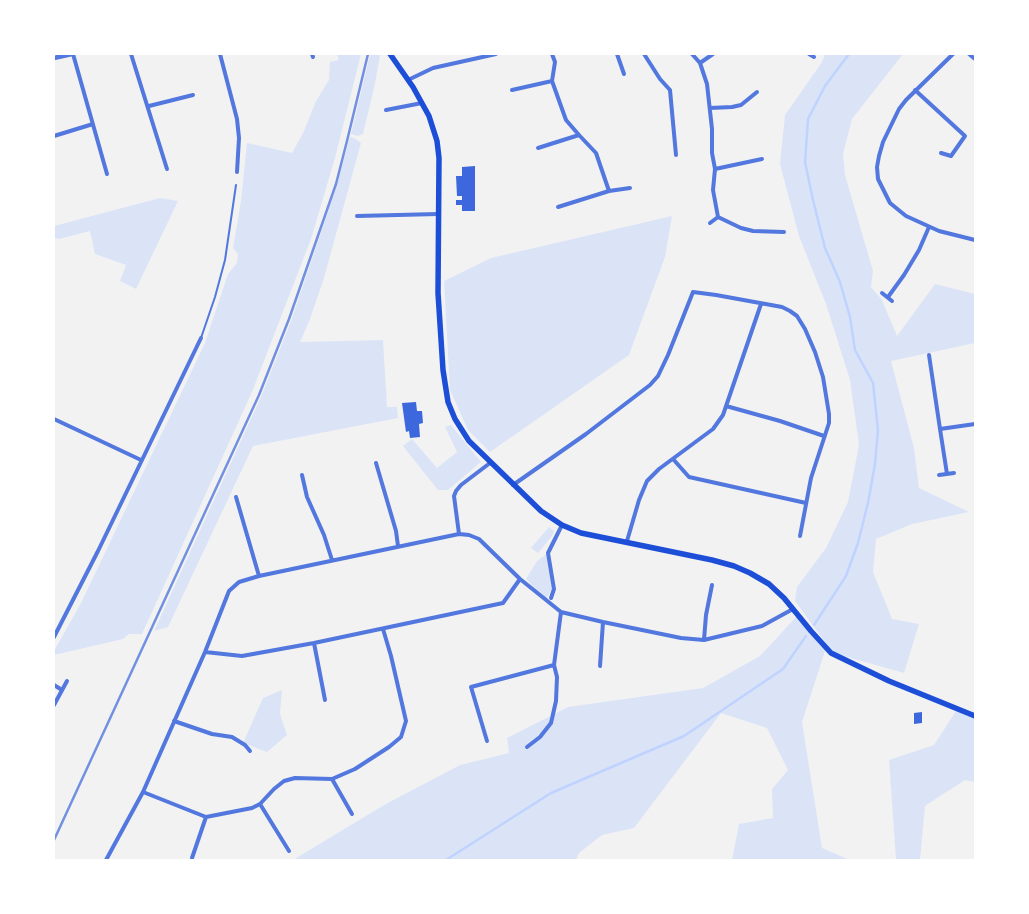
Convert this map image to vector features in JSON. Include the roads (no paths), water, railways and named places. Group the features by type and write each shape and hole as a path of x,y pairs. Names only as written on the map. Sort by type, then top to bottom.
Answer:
{"main road":[{"path":"390,54 422,103 429,116 437,141 439,158 438,293 445,386 448,402 469,442 541,511 562,524 581,532 734,566 750,573 769,584 835,655 889,681 975,716"}],"street":[{"path":"54,58 72,54 107,174"},
{"path":"131,54 149,106 167,170"},
{"path":"220,54 237,119 239,138 237,172"},
{"path":"408,80 433,68 496,54"},
{"path":"552,54 555,62 552,81 566,120 596,153 609,191"},
{"path":"617,54 624,74"},
{"path":"644,54 660,79 670,90 676,155"},
{"path":"692,54 700,63 707,84 715,169 713,190 718,217"},
{"path":"700,63 713,54"},
{"path":"809,54 814,57"},
{"path":"953,54 906,100 883,142 877,167 878,179 890,203 898,210 928,227 975,240"},
{"path":"969,54 975,59"},
{"path":"512,90 552,81"},
{"path":"915,90 965,136 951,156 941,153"},
{"path":"710,108 732,108 741,105 758,92"},
{"path":"149,106 194,95"},
{"path":"386,110 422,103"},
{"path":"54,136 93,124"},
{"path":"538,148 579,135"},
{"path":"715,169 762,160"},
{"path":"558,207 609,191 630,188"},
{"path":"357,216 438,214"},
{"path":"710,223 718,217"},
{"path":"718,217 741,228 753,231 784,232"},
{"path":"888,297 919,250 928,227"},
{"path":"513,485 580,439 650,385 658,376 668,355 692,292 782,307 797,316 816,352 828,405 828,423 811,478 800,536"},
{"path":"882,293 892,301"},
{"path":"627,541 639,500 647,481 713,429 724,415 761,304"},
{"path":"54,637 98,551 201,338"},
{"path":"929,355 947,474"},
{"path":"726,406 771,418 824,436"},
{"path":"54,419 141,460"},
{"path":"940,429 975,424"},
{"path":"673,459 689,477 806,503"},
{"path":"376,463 396,531 398,546"},
{"path":"459,534 454,496 456,491 460,485 490,463"},
{"path":"940,475 954,473"},
{"path":"302,475 308,497 332,560"},
{"path":"236,498 259,576"},
{"path":"551,598 554,589 548,553 562,524"},
{"path":"106,860 143,792 205,652 229,591 239,582 332,560 459,534 479,539 520,579 560,612 603,622 681,638 704,640 762,626 793,608"},
{"path":"205,652 242,656 383,629 503,603 520,579"},
{"path":"704,640 706,615 712,585"},
{"path":"527,747 540,737 551,723 556,701 557,677 554,665 560,612"},
{"path":"600,666 603,622"},
{"path":"143,792 206,818 252,808 260,804 284,781 295,778 332,779 355,769 401,737 406,721 383,629"},
{"path":"314,643 325,700"},
{"path":"487,741 471,687 554,665"},
{"path":"54,705 67,681"},
{"path":"54,685 62,690"},
{"path":"174,721 212,734 232,737 245,745 250,751"},
{"path":"332,779 352,814"},
{"path":"260,804 288,852"},
{"path":"192,858 206,818"}],"lane":[{"path":"201,338 225,260 236,186"}],"waterway":[{"path":"814,625 846,576 858,543 875,464 878,430 873,383 855,350 850,317 840,282 825,248 805,162 808,119 825,86 849,54"},
{"path":"446,860 551,793 684,736 783,669 806,636"}],"railway":[{"path":"54,840 259,395 289,319 336,184 368,54"}]}
